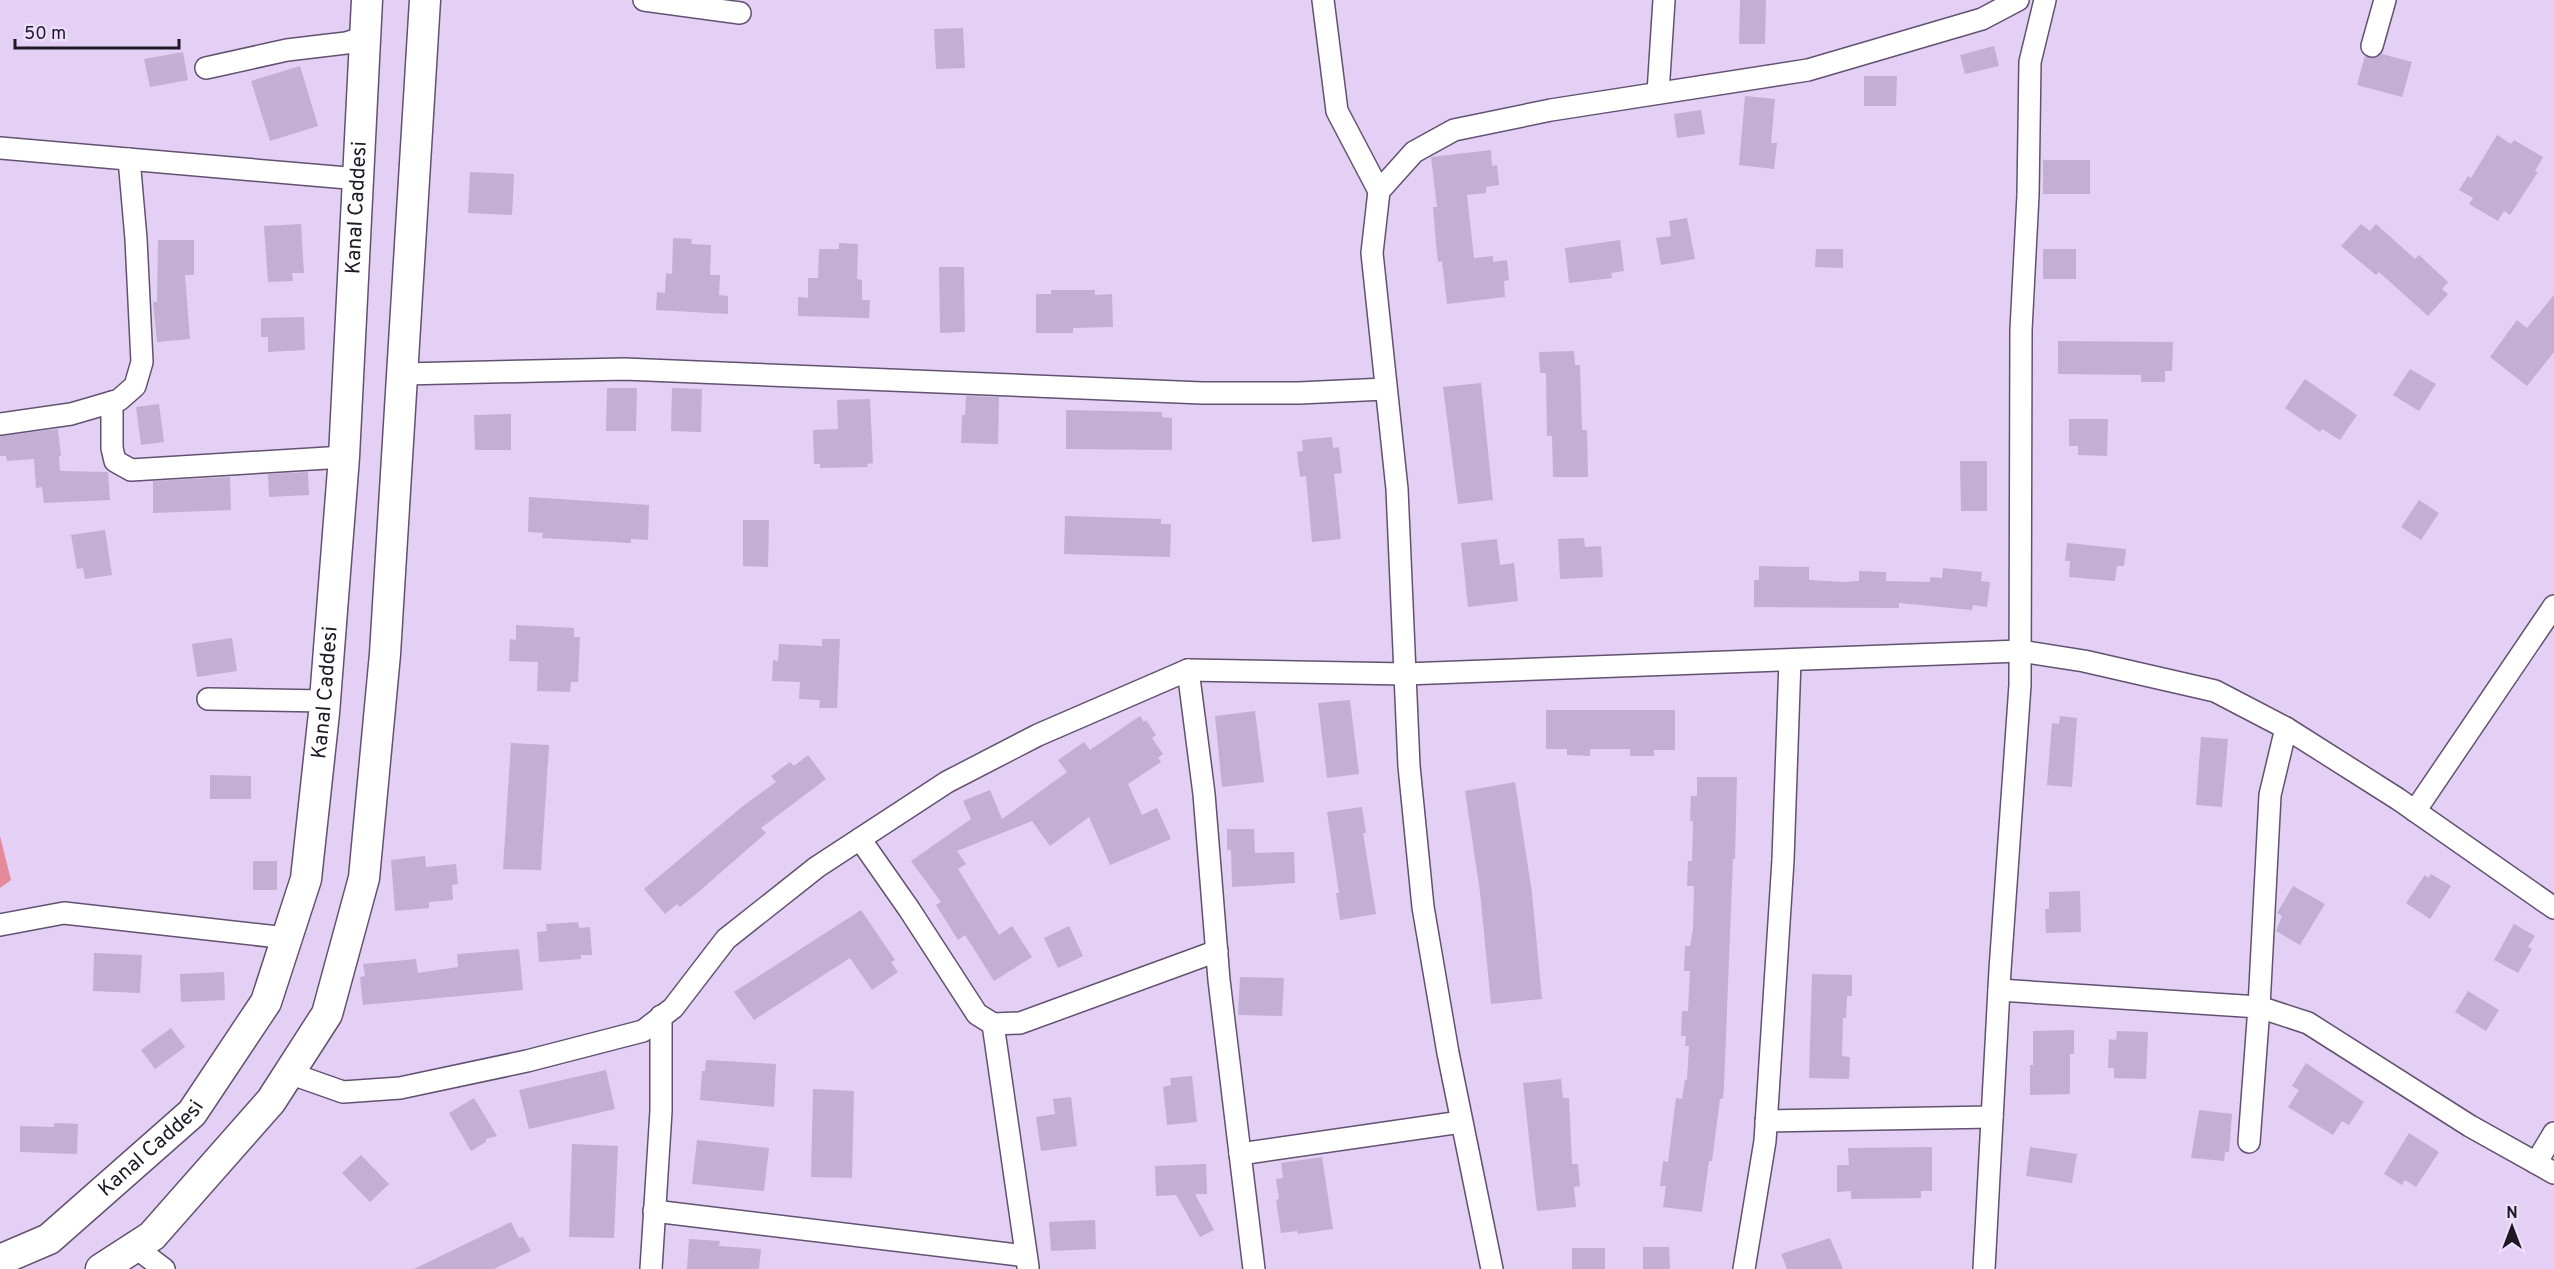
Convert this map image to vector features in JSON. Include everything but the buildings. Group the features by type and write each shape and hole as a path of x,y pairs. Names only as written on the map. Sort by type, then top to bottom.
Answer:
{"main road":[{"name":"Kanal Caddesi","path":"0,1260 49,1239 192,1113 266,1002 306,879 325,701 344,457 368,0"},
{"path":"101,1269 152,1236 271,1101 327,1014 364,878 385,654 404,374 425,0"}],"street":[{"path":"644,0 740,13"},
{"path":"1323,0 1337,111 1379,191 1372,253 1397,489 1409,766 1423,907 1461,1122 1492,1269"},
{"path":"1659,93 1664,0"},
{"path":"1379,191 1414,152 1454,130 1551,110 1808,70 1982,19 2018,0"},
{"path":"1984,1269 1999,990 2020,684 2022,330 2028,195 2030,62 2045,0"},
{"path":"2372,46 2385,0"},
{"path":"206,68 287,50 346,43 365,37"},
{"path":"0,148 358,179"},
{"path":"0,424 71,414 118,400 135,386 142,362 136,238 129,159"},
{"path":"404,374 624,369 1202,393 1299,393 1385,388"},
{"path":"112,402 112,448 115,461 131,470 344,457"},
{"path":"2415,811 2554,606"},
{"path":"288,1073 343,1092 400,1088 527,1061 643,1031 673,1008 726,939 817,867 947,782 1038,735 1188,670 1405,674 2020,651 2084,661 2215,691 2286,728 2415,811 2554,908"},
{"path":"1744,1269 1766,1121 1783,860 1790,660"},
{"path":"1188,670 1204,794 1217,951 1254,1269"},
{"path":"208,699 325,701"},
{"path":"2249,1142 2259,1007 2270,795 2286,728"},
{"path":"860,839 909,909 977,1014 993,1024 1020,1023 1217,951"},
{"path":"0,925 64,913 287,938"},
{"path":"1999,990 2259,1007 2308,1023 2470,1126 2545,1168 2554,1133"},
{"path":"651,1269 661,1111 661,1016"},
{"path":"654,1211 1027,1262 993,1024"},
{"path":"1766,1121 1992,1117"},
{"path":"1240,1154 1461,1122"},
{"path":"135,1247 164,1269"}],"shaded area":[{"path":"0,836 11,880 0,888"}]}
